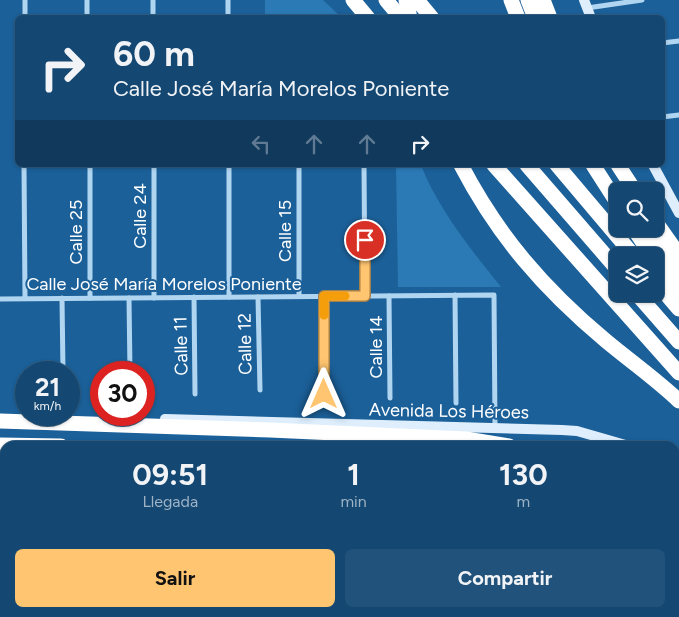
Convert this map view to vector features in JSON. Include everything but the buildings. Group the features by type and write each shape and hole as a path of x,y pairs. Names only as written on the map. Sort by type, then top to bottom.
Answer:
{"highway":[{"path":"353,0 366,15"},
{"path":"386,0 398,15"},
{"path":"406,0 409,15"},
{"path":"417,0 430,15"},
{"path":"511,0 517,15"},
{"path":"528,0 534,15"},
{"path":"544,0 549,15"},
{"path":"461,167 487,212 548,288 598,334 679,401"},
{"path":"496,167 679,373"},
{"path":"529,167 609,260"},
{"path":"559,167 626,247"},
{"path":"594,167 609,190"},
{"path":"608,167 617,182"},
{"path":"619,167 629,182"},
{"path":"664,234 679,255"},
{"path":"653,237 679,272"},
{"path":"664,272 679,290"},
{"path":"664,292 679,309"},
{"path":"644,302 679,342"},
{"path":"2,416 478,441"}],"main road":[{"path":"654,167 679,213"},
{"name":"Avenida Los Héroes","path":"2,416 15,415"},
{"name":"Avenida Los Héroes","path":"80,417 577,431 612,441"}],"street":[{"path":"25,0 25,15"},
{"path":"87,0 87,15"},
{"path":"153,0 153,15"},
{"path":"228,0 228,15"},
{"path":"588,9 642,0"},
{"path":"665,43 679,41"},
{"path":"665,117 679,115"},
{"path":"24,167 25,298"},
{"name":"Calle 25","path":"90,167 90,298"},
{"name":"Calle 24","path":"154,167 154,298"},
{"path":"229,167 229,297"},
{"name":"Calle 15","path":"299,167 299,296"},
{"name":"Calle 14","path":"364,167 365,296"},
{"path":"455,295 456,403"},
{"name":"Calle José María Morelos Poniente","path":"0,299 494,295 495,429"},
{"path":"324,296 324,394"},
{"name":"Calle 14","path":"389,296 390,398"},
{"name":"Calle 11","path":"194,297 196,394"},
{"name":"Calle 12","path":"258,297 260,390"},
{"path":"62,298 63,361"},
{"path":"129,298 130,361"}],"shaded area":[{"path":"265,0 323,0 339,15 265,15"},
{"path":"396,167 422,167 446,213 467,244 501,287 398,287"}],"slow traffic":[{"path":"324,315 324,296 345,296"}],"route":[{"path":"324,394 324,296 365,296 365,240"}]}
